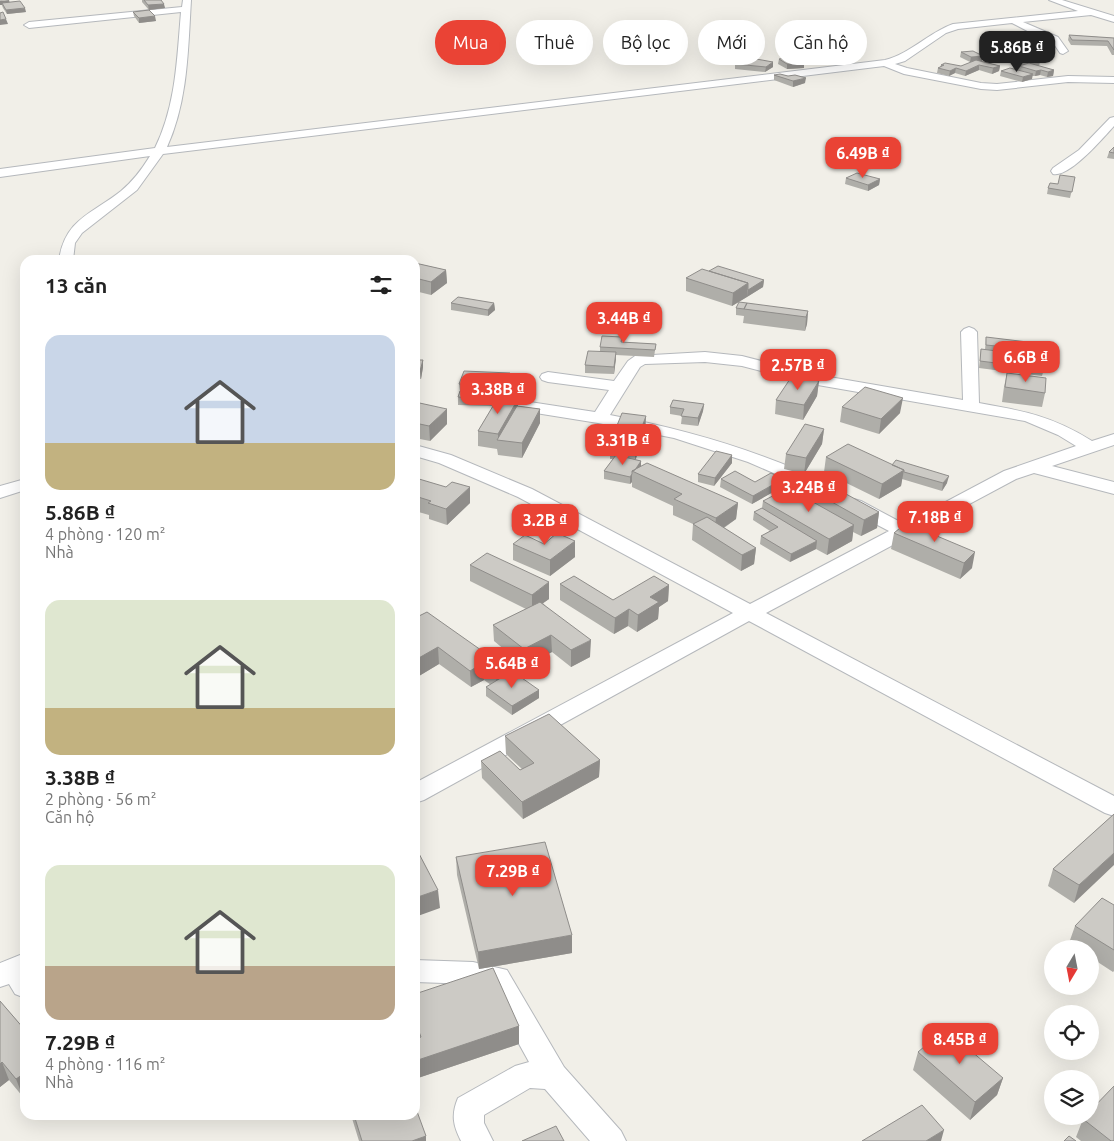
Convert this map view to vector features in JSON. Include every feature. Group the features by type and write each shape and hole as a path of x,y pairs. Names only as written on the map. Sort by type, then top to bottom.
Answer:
{"street":[{"path":"1053,0 1114,19"},
{"path":"29,25 187,4 179,86 172,124 148,169 132,188 83,225 70,239 67,255"},
{"path":"0,173 159,151 885,63 902,59 943,31 956,26 1092,12"},
{"path":"1013,20 1040,34 1055,39 1063,51"},
{"path":"885,63 904,71 997,88 1068,79 1114,80"},
{"path":"1057,171 1083,152 1114,120"},
{"path":"968,332 971,407"},
{"path":"601,416 634,364 641,359 705,357 742,361 812,380 1029,417 1064,431 1089,448"},
{"path":"548,377 619,387"},
{"path":"517,405 601,416 682,434 742,453 815,483 903,531"},
{"path":"420,791 749,613 1010,475 1114,439"},
{"path":"420,452 445,459 525,493 1114,807"},
{"path":"1034,467 1114,488"},
{"path":"0,492 20,486"},
{"path":"420,971 473,973 497,978 553,1076 610,1141"},
{"path":"478,1141 468,1124 469,1108 526,1075 553,1076"}],"building":[{"path":"144,0 161,0 164,4 148,5"},
{"path":"20,1 25,8 6,10 2,3"},
{"path":"149,10 155,16 139,18 133,12"},
{"path":"3,12 6,19 0,20 0,13"},
{"path":"1069,35 1114,38 1114,50 1108,41 1072,40"},
{"path":"1008,40 1033,41 1041,57 1015,56"},
{"path":"1033,42 1046,42 1053,53 1039,53"},
{"path":"973,51 983,56 971,57 961,52"},
{"path":"976,60 1000,66 993,68 979,65 966,71 956,68 950,71 938,68 945,63 961,66"},
{"path":"765,61 773,62 766,67 745,65 765,65"},
{"path":"1029,63 1054,70 1048,72 1036,71 1019,66"},
{"path":"1010,68 1033,74 1023,77 1001,71"},
{"path":"780,74 806,78 793,81 774,75"},
{"path":"857,173 880,179 868,185 846,178"},
{"path":"1060,175 1075,177 1072,192 1048,188 1050,183 1058,184"},
{"path":"420,264 446,270 431,282 420,279"},
{"path":"718,266 764,280 748,290 748,283 709,271"},
{"path":"702,269 748,283 733,293 686,278"},
{"path":"458,297 494,303 488,310 451,303"},
{"path":"739,302 747,303 744,309 736,308"},
{"path":"747,303 808,311 806,317 744,309"},
{"path":"602,336 622,337 621,342 656,344 655,350 600,347"},
{"path":"986,337 1044,344 1044,351 986,345"},
{"path":"981,349 1044,357 1044,369 980,361"},
{"path":"588,351 616,352 614,367 585,365"},
{"path":"420,360 423,360 420,371"},
{"path":"464,371 510,373 507,386 459,384"},
{"path":"1007,373 1046,378 1045,393 1005,387"},
{"path":"792,376 819,381 804,405 776,400"},
{"path":"865,387 903,398 881,419 842,407"},
{"path":"460,391 507,393 506,397 499,396 497,399 458,397"},
{"path":"499,396 518,399 498,434 478,431"},
{"path":"673,400 704,404 698,418 681,416 684,409 670,407"},
{"path":"420,403 447,409 429,426 420,424"},
{"path":"517,406 540,409 522,443 497,440"},
{"path":"622,413 646,416 635,446 610,443"},
{"path":"805,424 824,429 806,458 786,454"},
{"path":"848,444 904,470 882,484 826,457"},
{"path":"716,451 732,455 715,478 698,474"},
{"path":"616,455 641,461 635,470 632,471 630,477 604,471"},
{"path":"896,460 949,476 943,483 904,472 904,470 892,465"},
{"path":"647,463 738,503 716,518 674,499 682,494 632,471"},
{"path":"735,471 755,482 771,473 783,479 753,496 721,479"},
{"path":"813,476 879,512 864,520 798,483"},
{"path":"420,479 446,487 452,482 470,487 446,509 428,503 431,501 420,498"},
{"path":"788,488 854,525 829,539 763,501"},
{"path":"762,508 817,541 791,554 761,536 778,527 754,512"},
{"path":"707,517 756,548 742,555 693,524"},
{"path":"906,523 975,552 964,563 894,533"},
{"path":"557,533 575,541 550,560 513,544 525,535 544,544"},
{"path":"487,553 549,582 532,595 470,565"},
{"path":"574,576 613,600 654,576 669,585 650,597 659,602 638,615 629,609 615,618 560,584"},
{"path":"540,602 591,640 571,650 551,635 524,649 493,625"},
{"path":"427,612 505,667 496,672 483,663 470,671 438,647 420,657 420,616"},
{"path":"512,671 539,690 512,706 486,687"},
{"path":"549,714 600,760 522,802 481,761 500,751 520,770 534,763 505,736"},
{"path":"1114,814 1114,853 1079,885 1053,869"},
{"path":"545,842 572,935 478,952 456,857"},
{"path":"420,856 438,890 420,896"},
{"path":"1102,898 1114,905 1114,950 1099,940 1075,926"},
{"path":"493,968 519,1026 420,1059 420,992"},
{"path":"0,1001 20,1024 20,1076 16,1079 2,1062 0,1064"},
{"path":"945,1029 1003,1078 975,1102 918,1052"},
{"path":"1114,1086 1114,1141 1111,1141 1091,1125 1099,1125 1099,1102"},
{"path":"922,1105 944,1130 926,1141 862,1141"},
{"path":"356,1120 420,1120 426,1136 412,1141 362,1141"},
{"path":"556,1126 564,1141 522,1141"},
{"path":"1069,1136 1076,1141 1064,1141"}]}
